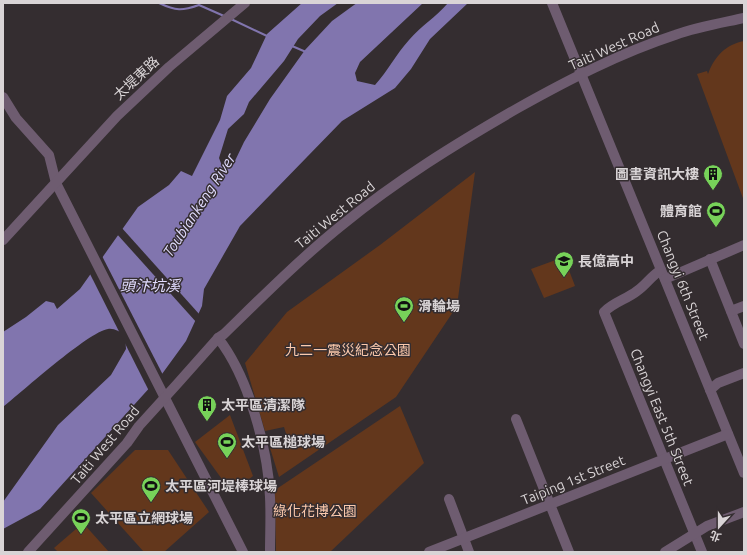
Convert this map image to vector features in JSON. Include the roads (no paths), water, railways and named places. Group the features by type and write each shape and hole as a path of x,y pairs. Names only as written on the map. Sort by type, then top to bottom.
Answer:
{"street":[{"name":"太堤東路","path":"3,240 117,116 169,67 230,14 245,3"},
{"name":"Changyi 6th Street","path":"552,3 744,473"},
{"name":"Taiti West Road","path":"28,552 127,443 138,426 218,338 224,334 281,278 342,225 413,172 473,134 581,74 634,50 676,34 744,18"},
{"path":"3,96 16,118 48,154 56,183 164,399 244,552"},
{"path":"663,274 710,259 744,245"},
{"path":"710,259 744,344"},
{"name":"Changyi East 5th Street","path":"663,274 653,275 637,292 604,312 702,552"},
{"path":"731,311 744,306"},
{"path":"218,338 226,349 243,381 266,463 270,497 270,552"},
{"path":"710,390 718,383 744,373"},
{"path":"516,420 569,552"},
{"name":"Taiping 1st Street","path":"429,552 728,434"},
{"path":"449,499 469,552"},
{"path":"665,552 694,533 744,512"}],"water":[{"name":"頭汴坑溪","path":"302,3 338,3 320,16 298,39 284,61 249,102 244,114 228,129 219,158 222,166 227,168 233,165 244,142 270,99 305,50 332,21 357,3 423,3 360,62 355,73 357,81 375,85 409,40 448,3 468,3 430,39 411,69 395,88 342,121 240,226 204,289 202,306 186,341 162,374 40,509 3,529 3,502 58,425 111,375 126,349 125,335 117,330 108,329 99,333 71,351 3,407 3,332 26,317 46,301 54,303 57,309 80,289 138,207 169,185 181,171 192,176 220,120 227,96 251,68 267,34"}],"waterway":[{"path":"159,3 175,9 183,9 199,5 224,16"},
{"path":"231,19 267,36"},
{"path":"292,46 306,52"}],"place":[{"name":"圖書資訊大樓","path":"713,191"},
{"name":"體育館","path":"716,228"},
{"name":"長億高中","path":"564,278"},
{"name":"滑輪場","path":"404,323"},
{"name":"太平區清潔隊","path":"207,422"},
{"name":"太平區槌球場","path":"227,459"},
{"name":"太平區河堤棒球場","path":"151,503"},
{"name":"太平區立網球場","path":"81,535"}],"water label":[{"name":"Toubiankeng River","path":"199,205"}],"park label":[{"name":"九二一震災紀念公園","path":"348,350"},
{"name":"綠化花博公園","path":"315,511"}]}
